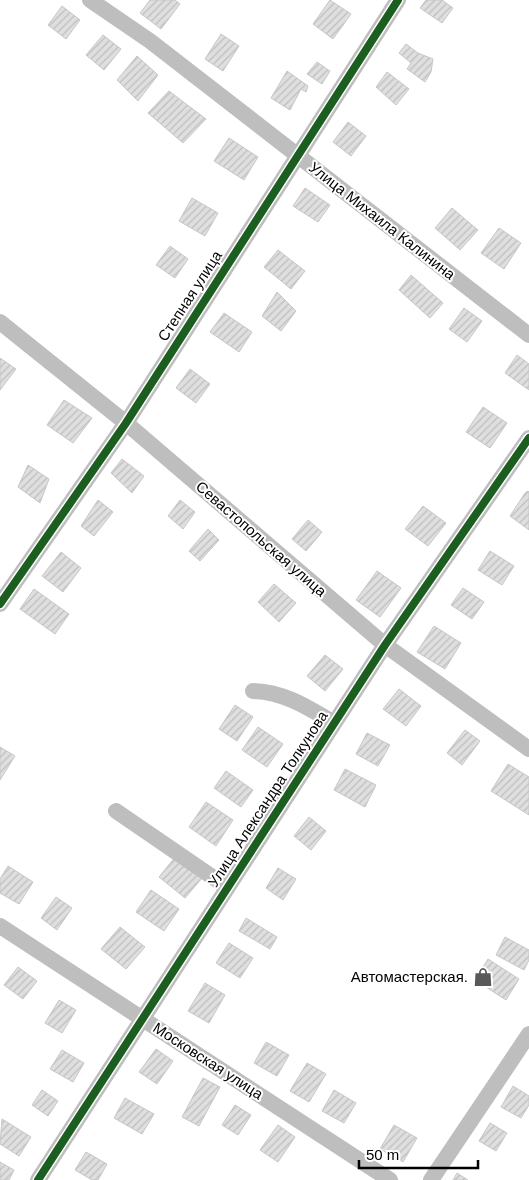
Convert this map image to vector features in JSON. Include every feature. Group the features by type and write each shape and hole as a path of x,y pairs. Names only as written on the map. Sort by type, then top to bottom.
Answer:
{"street":[{"name":"Улица Михаила Калинина","path":"90,0 150,41 529,335"},
{"name":"Степная улица","path":"0,604 126,423 297,154 398,0"},
{"name":"Севастопольская улица","path":"0,322 126,423 385,645 529,749"},
{"name":"Улица Александра Толкунова","path":"38,1180 385,645 529,438"},
{"path":"253,691 270,691 292,698 334,723"},
{"path":"116,811 227,887"},
{"name":"Московская улица","path":"0,926 390,1180"},
{"path":"431,1180 529,1034"}],"building":[{"path":"150,0 175,0 180,4 161,29 140,13"},
{"path":"330,0 351,14 333,39 313,24"},
{"path":"426,0 442,0 453,8 442,23 420,8"},
{"path":"62,6 80,20 66,39 48,25"},
{"path":"221,34 239,46 223,71 205,59"},
{"path":"103,35 121,49 104,70 86,55"},
{"path":"406,44 418,53 433,59 431,72 425,82 407,69 411,63 399,53"},
{"path":"137,56 158,75 138,101 117,80"},
{"path":"317,62 330,71 322,84 307,74"},
{"path":"287,71 308,86 306,92 301,89 290,110 271,98"},
{"path":"387,72 409,89 396,105 376,87"},
{"path":"169,91 206,119 183,143 148,113"},
{"path":"348,122 366,136 351,156 333,142"},
{"path":"229,138 258,157 244,180 214,161"},
{"path":"305,188 330,205 318,222 293,206"},
{"path":"192,198 218,213 205,236 179,221"},
{"path":"452,208 478,230 460,250 435,228"},
{"path":"499,228 521,243 504,269 481,253"},
{"path":"170,246 188,259 175,278 156,265"},
{"path":"278,250 305,271 291,289 264,267"},
{"path":"411,275 443,303 430,318 399,290"},
{"path":"277,292 296,311 281,331 262,316"},
{"path":"464,308 482,321 467,342 449,329"},
{"path":"224,313 252,332 239,352 210,332"},
{"path":"517,355 529,364 529,390 505,373"},
{"path":"0,358 16,369 0,390"},
{"path":"190,369 210,384 196,403 176,388"},
{"path":"64,400 92,418 73,443 47,425"},
{"path":"483,407 507,423 490,448 466,432"},
{"path":"122,459 144,476 132,493 111,473"},
{"path":"28,465 49,479 40,503 18,487"},
{"path":"529,492 529,530 510,516"},
{"path":"98,500 113,512 94,536 81,526"},
{"path":"180,500 195,512 183,529 168,516"},
{"path":"423,506 446,523 428,546 405,529"},
{"path":"308,520 322,532 306,551 292,539"},
{"path":"208,529 219,540 200,561 189,551"},
{"path":"490,551 514,566 502,585 478,570"},
{"path":"61,552 81,568 63,592 42,576"},
{"path":"377,571 401,588 380,617 356,600"},
{"path":"274,584 296,603 279,622 258,602"},
{"path":"463,588 484,602 472,619 451,605"},
{"path":"34,589 69,614 55,634 20,609"},
{"path":"434,626 461,643 445,669 417,652"},
{"path":"325,655 343,669 325,691 307,676"},
{"path":"399,689 421,706 406,726 383,709"},
{"path":"235,705 253,717 237,741 219,729"},
{"path":"258,727 283,744 267,767 242,750"},
{"path":"465,730 480,741 462,765 447,753"},
{"path":"367,733 390,745 378,766 356,754"},
{"path":"0,747 15,756 0,780"},
{"path":"508,764 529,777 529,815 491,791"},
{"path":"345,769 376,785 365,807 334,790"},
{"path":"226,771 253,790 241,807 214,788"},
{"path":"206,802 233,820 216,846 189,827"},
{"path":"309,817 326,831 311,850 294,836"},
{"path":"176,856 203,877 185,898 159,877"},
{"path":"8,866 33,882 19,904 0,893 0,879"},
{"path":"278,868 296,879 283,900 266,888"},
{"path":"151,890 179,909 164,931 136,912"},
{"path":"56,897 72,908 57,930 41,918"},
{"path":"246,918 277,937 270,949 239,931"},
{"path":"120,927 145,947 126,969 101,949"},
{"path":"505,937 529,950 529,960 524,970 496,955"},
{"path":"229,943 253,958 240,978 216,963"},
{"path":"488,959 519,979 506,1000 475,980"},
{"path":"18,967 37,981 23,999 4,985"},
{"path":"205,983 225,995 209,1023 188,1011"},
{"path":"59,1000 76,1010 62,1033 45,1023"},
{"path":"266,1042 289,1055 277,1076 254,1063"},
{"path":"156,1049 173,1061 157,1084 139,1072"},
{"path":"62,1050 84,1063 73,1082 50,1069"},
{"path":"307,1063 326,1074 309,1102 290,1091"},
{"path":"203,1078 220,1087 199,1126 182,1117"},
{"path":"513,1086 529,1096 529,1105 521,1118 501,1107"},
{"path":"42,1090 58,1101 48,1116 32,1105"},
{"path":"334,1090 356,1103 344,1123 322,1111"},
{"path":"125,1098 154,1114 142,1134 114,1118"},
{"path":"235,1105 251,1115 238,1135 222,1125"},
{"path":"2,1119 31,1137 19,1156 0,1144"},
{"path":"490,1123 507,1133 496,1151 479,1141"},
{"path":"278,1125 295,1137 278,1162 260,1150"},
{"path":"394,1125 417,1138 403,1162 380,1149"},
{"path":"86,1152 107,1164 98,1180 92,1180 75,1170"},
{"path":"0,1162 14,1170 9,1180 0,1180"},
{"path":"457,1173 468,1180 453,1180"}],"cycle path":[{"path":"0,604 126,423 398,0"},
{"path":"38,1180 385,645 529,438"}],"place":[{"name":"Автомастерская.","path":"483,977"}]}
